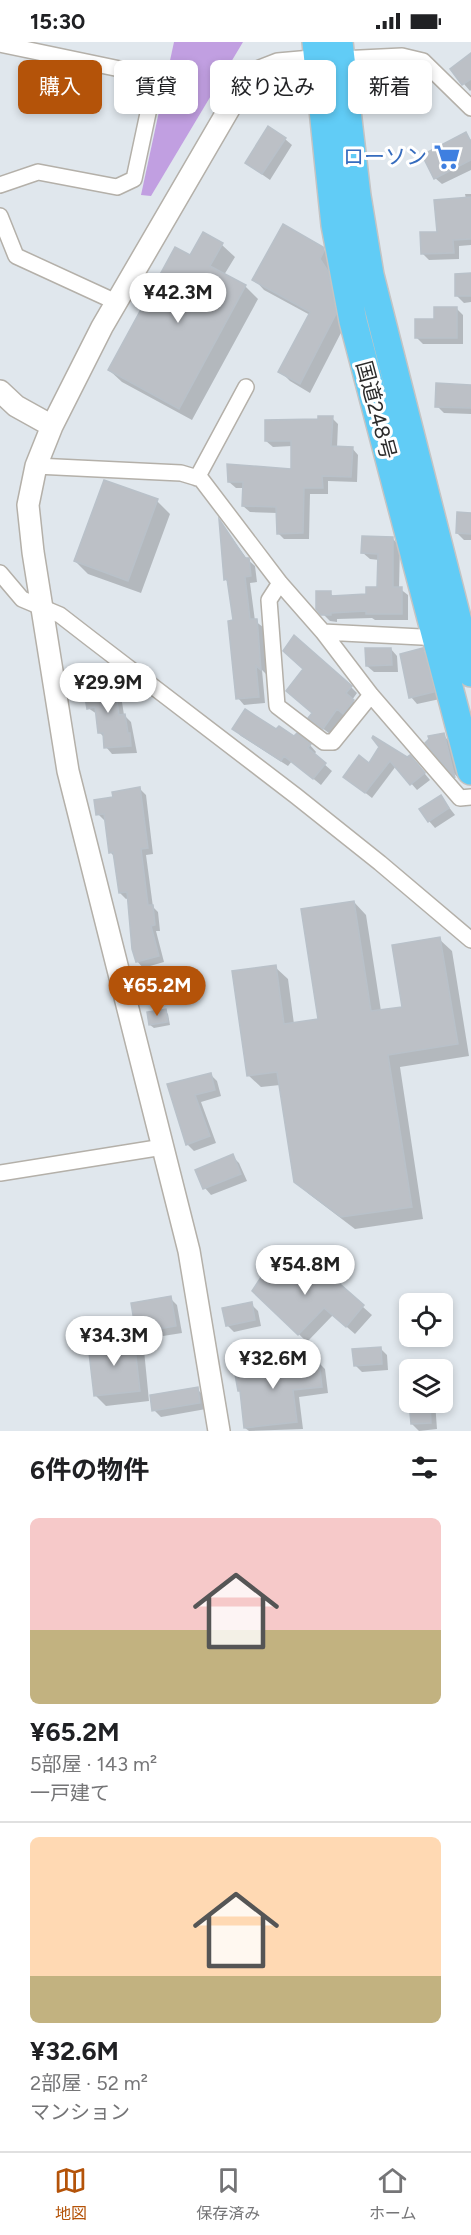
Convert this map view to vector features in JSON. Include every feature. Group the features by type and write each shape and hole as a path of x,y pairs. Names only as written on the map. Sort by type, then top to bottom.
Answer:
{"highway":[{"name":"国道248号","path":"328,51 335,225 353,321 368,383 457,640 471,673"},
{"name":"国道248号","path":"457,640 471,771"}],"street":[{"path":"0,44 144,74 154,85 134,179 117,187 38,172 0,185"},
{"path":"219,1431 189,1251 68,771 28,505 36,466 52,426 116,302 240,90 255,73 278,64 328,51 402,56 423,61 471,108"},
{"path":"0,216 16,256 116,302"},
{"path":"199,478 246,387"},
{"path":"0,391 8,408 52,426"},
{"path":"36,466 160,471 199,478 371,695 460,798 471,797"},
{"path":"0,573 22,599 60,615 296,796 471,940"},
{"path":"280,583 269,600 277,706 324,742 333,742 371,695"},
{"path":"323,632 457,640"},
{"path":"0,1173 163,1147"}],"shaded area":[{"path":"174,42 243,42 232,60 210,60 210,97 151,196 141,195 158,114 198,114 198,60 170,60"}],"building":[{"path":"471,53 471,79 462,85 450,69"},
{"path":"268,126 286,138 262,174 245,163"},
{"name":"ローソン","path":"466,132 471,142 471,160 434,179 422,155"},
{"path":"471,197 471,239 453,240 454,253 421,254 420,232 437,232 434,200"},
{"path":"283,224 323,247 324,251 320,259 328,271 336,314 300,384 278,372 310,312 252,280"},
{"path":"203,232 223,243 210,266 246,285 179,409 108,370 175,247 190,255"},
{"path":"471,273 471,296 455,296 455,274"},
{"path":"434,307 457,307 457,338 415,338 415,319 434,319"},
{"path":"436,383 471,385 471,408 435,407"},
{"path":"318,416 333,416 331,446 353,447 351,477 322,476 323,488 304,488 303,533 277,534 276,507 242,506 243,482 228,482 227,464 291,469 291,441 265,441 265,420 318,419"},
{"path":"104,480 158,499 128,581 74,561"},
{"path":"457,512 471,513 471,534 456,533"},
{"path":"219,519 245,558 249,558 251,576 245,577 250,619 257,619 261,670 256,666 259,697 236,699 228,621 233,620 227,579 224,580"},
{"path":"362,536 393,537 393,587 402,587 402,614 366,614 366,611 321,615 316,609 316,591 331,591 331,596 366,594 366,587 377,587 378,554 361,553"},
{"path":"294,635 352,686 346,693 354,700 343,714 337,709 323,729 308,718 312,713 286,691 303,669 283,651"},
{"path":"365,648 391,648 392,665 366,666"},
{"path":"423,648 434,692 409,698 400,654"},
{"path":"114,680 119,715 125,714 131,746 104,748 103,733 98,733 95,707 87,709 83,685"},
{"path":"245,709 276,729 279,726 294,736 297,733 311,744 308,748 326,763 313,779 284,756 281,761 232,729"},
{"path":"444,733 455,778 425,743 429,739 428,736"},
{"path":"373,736 407,757 410,755 425,773 410,785 390,761 365,793 343,777 359,755 369,763 379,747 372,738"},
{"path":"140,787 148,848 141,849 148,905 153,905 155,925 151,926 159,956 136,962 132,949 127,892 119,893 113,852 109,853 104,814 96,815 94,800 113,797 112,792"},
{"path":"441,795 449,808 428,822 419,809"},
{"path":"354,901 371,1011 402,1007 392,945 440,937 458,1044 388,1055 412,1207 341,1217 294,1182 277,1072 247,1076 232,971 276,965 284,1024 318,1019 301,909"},
{"path":"166,1009 168,1022 149,1025 147,1012"},
{"path":"211,1073 215,1090 195,1095 210,1136 186,1145 167,1084"},
{"path":"233,1154 241,1174 203,1189 195,1170"},
{"path":"273,1259 303,1278 316,1263 364,1305 346,1327 324,1308 298,1335 252,1291"},
{"path":"171,1296 176,1326 136,1333 131,1303"},
{"path":"252,1302 255,1320 226,1326 222,1308"},
{"path":"134,1339 140,1391 94,1396 88,1344"},
{"path":"381,1347 382,1364 354,1366 352,1349"},
{"path":"278,1355 267,1367 319,1361 322,1387 293,1390 297,1422 244,1428 240,1391 238,1391 233,1363"},
{"path":"198,1387 200,1403 152,1411 150,1395"},
{"path":"410,1413 431,1413 431,1423 411,1424"}],"place":[{"name":"ローソン","path":"447,157"}]}
